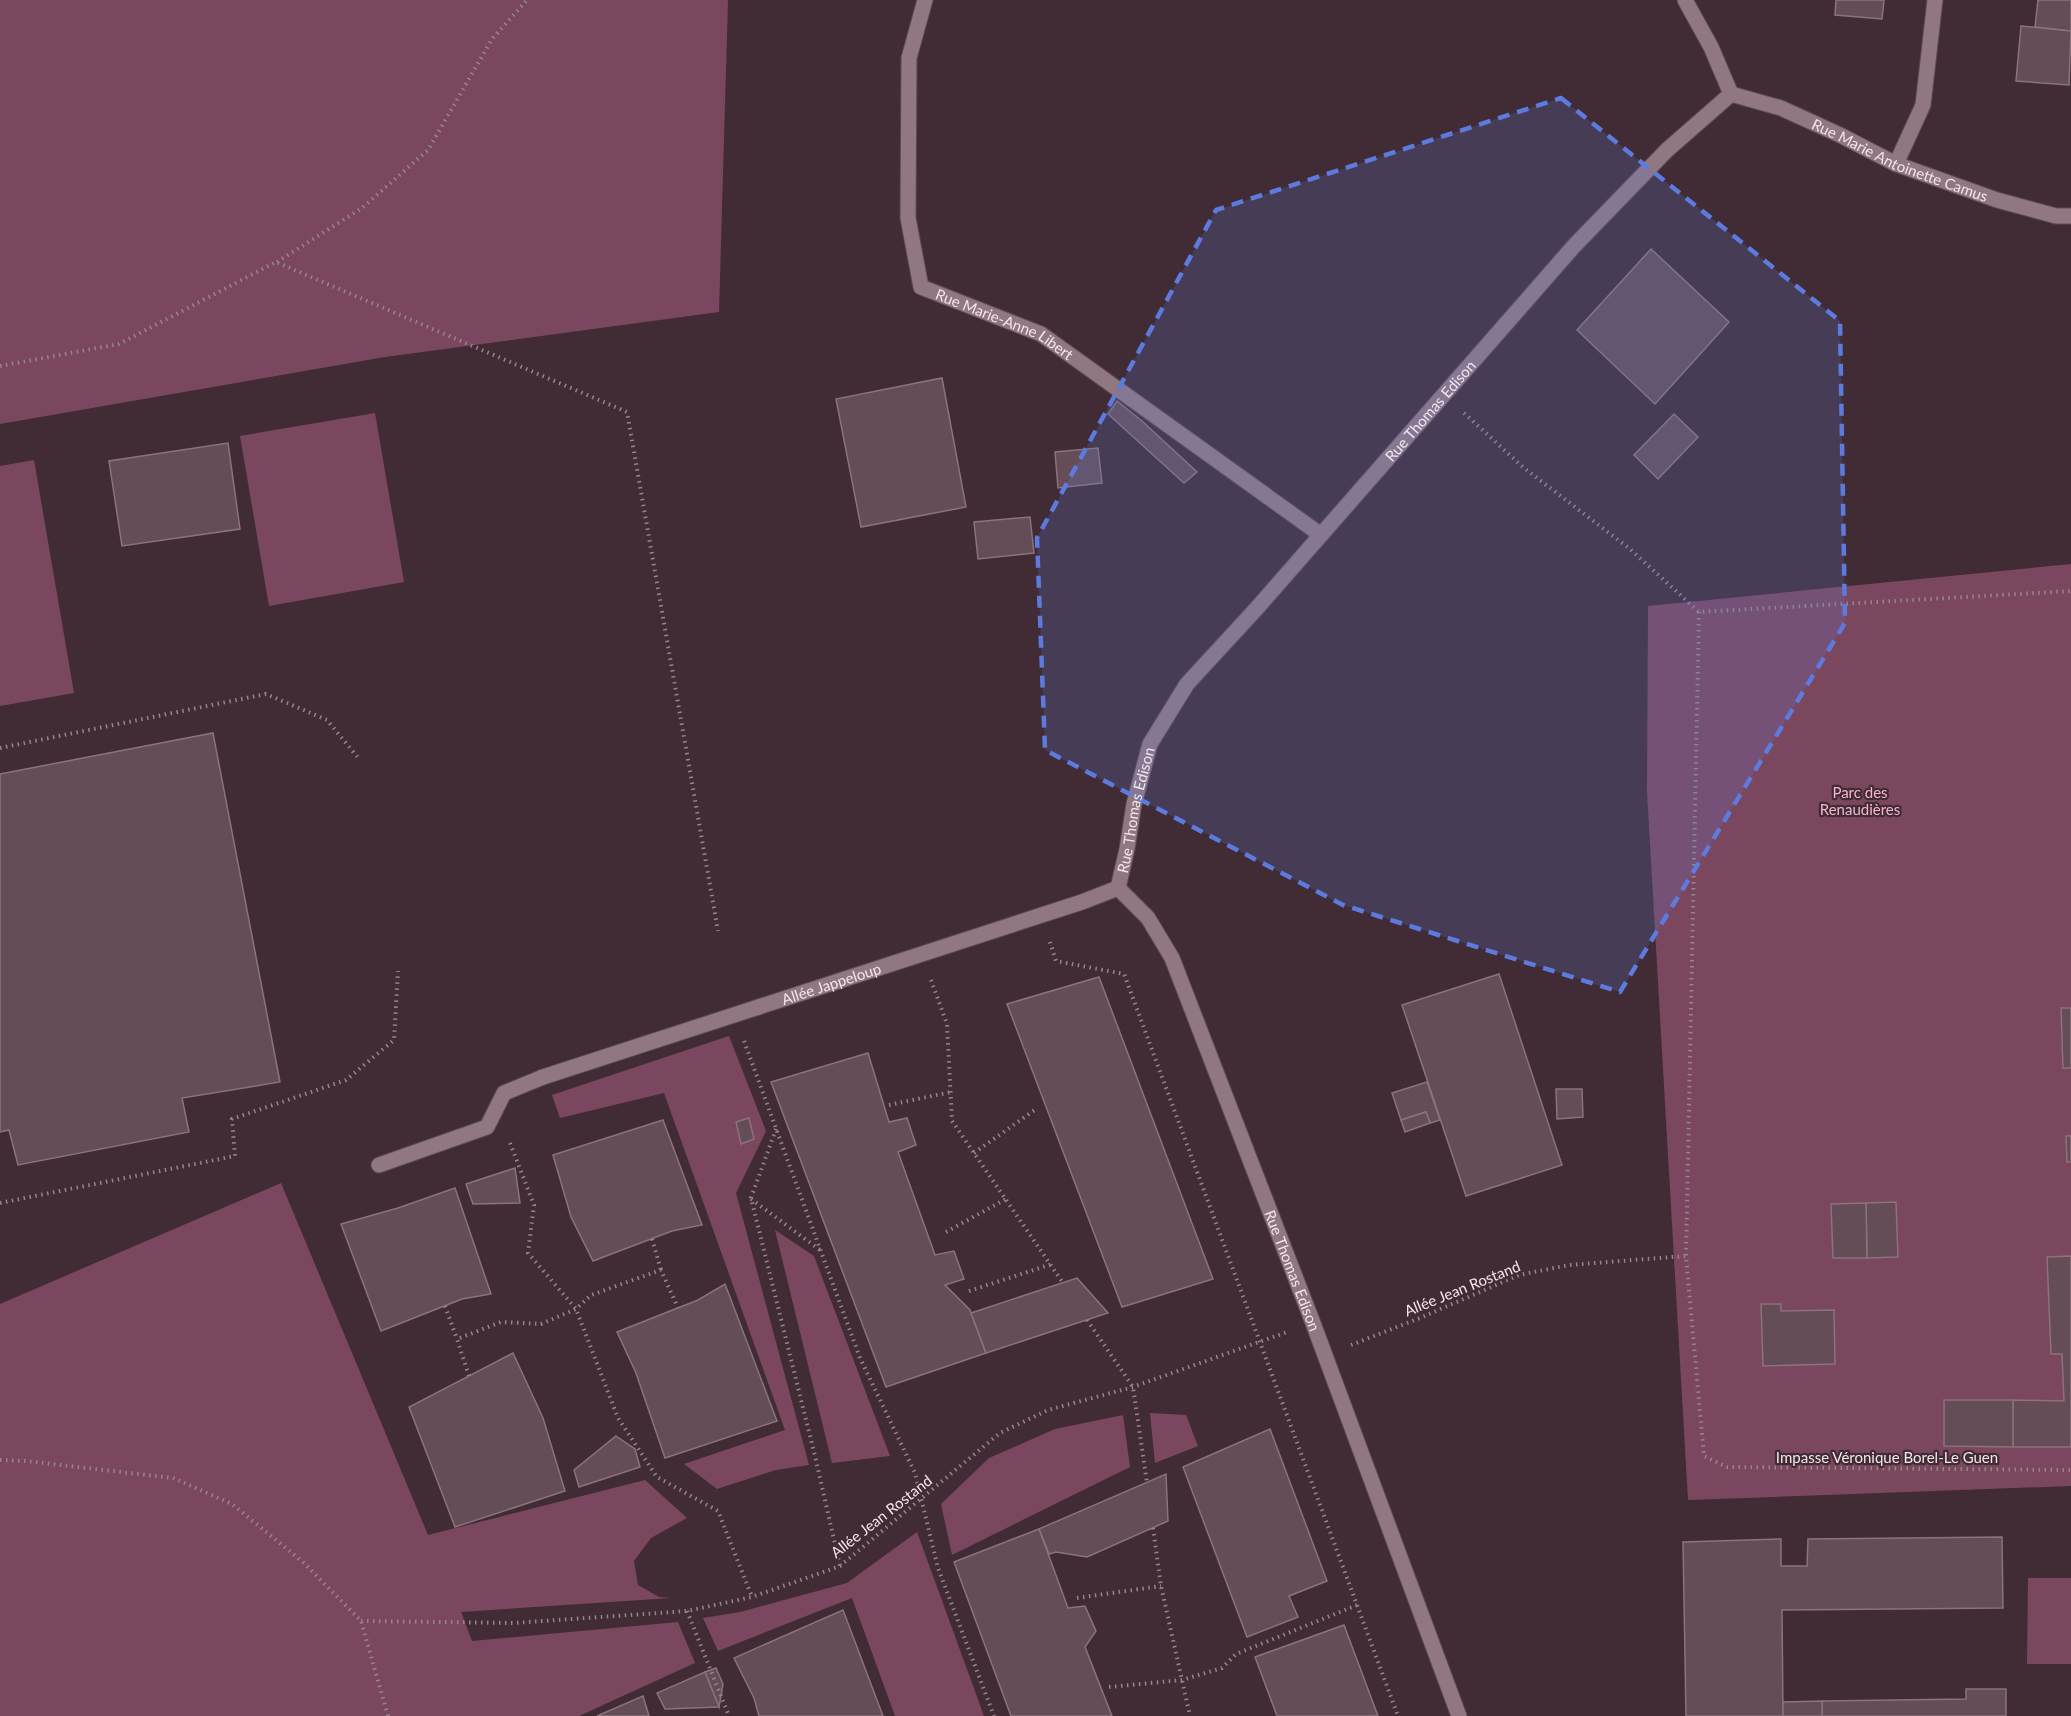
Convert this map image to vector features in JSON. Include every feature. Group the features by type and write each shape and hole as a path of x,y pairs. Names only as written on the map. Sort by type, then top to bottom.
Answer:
{"street":[{"name":"Rue Marie-Anne Libert","path":"925,0 909,58 908,218 921,287 1041,334 1321,535"},
{"path":"1685,0 1711,47 1731,94"},
{"path":"1896,165 1923,105 1935,0"},
{"name":"Rue Thomas Edison","path":"1459,1716 1313,1323 1172,958 1148,918 1118,888 1128,849 1134,804 1150,744 1187,684 1574,246 1667,150 1731,94"},
{"name":"Rue Marie Antoinette Camus","path":"1731,94 1781,108 1840,135 1896,165 1997,200 2056,216 2071,216"},
{"name":"Allée Jappeloup","path":"379,1165 487,1127 504,1093 543,1077 1082,902 1118,888"}],"path":[{"path":"0,366 119,344 276,262 362,208 428,150 492,39 527,0"},
{"path":"276,262 627,412 718,931"},
{"path":"1444,395 1524,468 1630,549 1700,612 2071,591"},
{"path":"1686,1256 1700,612"},
{"path":"0,748 266,694 327,720 360,760"},
{"path":"1041,915 1056,961 1124,974 1398,1716"},
{"path":"921,954 947,1024 952,1121 1063,1283"},
{"path":"0,1203 235,1156 232,1119 346,1080 394,1040 398,971"},
{"path":"734,1015 860,1358 915,1473 938,1569 994,1716"},
{"path":"889,1105 951,1092"},
{"path":"974,1153 1036,1109"},
{"path":"496,1110 534,1205 528,1253 576,1308 618,1418 657,1477 718,1511 752,1597"},
{"path":"776,1128 751,1198 840,1566"},
{"path":"751,1198 820,1250"},
{"path":"946,1232 1006,1199"},
{"path":"651,1239 661,1270 678,1308"},
{"name":"Allée Jean Rostand","path":"1324,1355 1420,1318 1519,1275 1569,1265 1686,1256"},
{"name":"Impasse Véronique Borel-Le Guen","path":"1686,1256 1704,1456 1727,1467 2071,1470"},
{"path":"969,1291 1052,1264"},
{"path":"457,1339 501,1322 541,1324 576,1308 591,1295 661,1270"},
{"path":"445,1306 469,1376"},
{"path":"1087,1320 1133,1387 1147,1483"},
{"name":"Allée Jean Rostand","path":"361,1621 514,1623 687,1611 752,1597 840,1566 1000,1433 1048,1410 1133,1387 1313,1323"},
{"path":"0,1460 172,1478 232,1504 304,1563 361,1621 388,1716"},
{"path":"1153,1528 1161,1586 1190,1716"},
{"path":"1077,1598 1161,1586"},
{"path":"1109,1687 1182,1680 1222,1668 1236,1654 1357,1605"},
{"path":"687,1611 729,1716"}],"highlighted area":[{"path":"1561,98 1840,321 1845,623 1620,992 1343,905 1045,750 1037,538 1216,210"}],"green space":[{"path":"0,0 728,0 719,312 385,357 0,424"},
{"path":"375,413 404,582 269,606 240,436"},
{"path":"34,460 74,693 0,706 0,466"},
{"name":"Parc des Renaudières","path":"2071,564 2071,1486 1688,1500 1647,792 1648,606"},
{"path":"729,1036 766,1131 736,1193 809,1465 776,1470 717,1489 684,1464 785,1430 664,1093 560,1118 552,1095"},
{"path":"281,1183 428,1535 645,1480 687,1518 651,1538 634,1561 638,1585 659,1597 671,1598 461,1612 472,1641 678,1622 695,1663 579,1716 0,1716 0,1304"},
{"path":"775,1230 814,1256 890,1456 832,1463"},
{"path":"1150,1413 1186,1415 1198,1446 1155,1463"},
{"path":"1123,1415 1130,1467 952,1555 941,1504 989,1458 1055,1429"},
{"path":"917,1532 984,1716 895,1716 852,1598 718,1651 703,1618 740,1612 847,1583"},
{"path":"2028,1578 2071,1578 2071,1664 2027,1664"}],"building":[{"path":"1836,0 1884,0 1882,19 1835,15"},
{"path":"2038,0 2071,0 2071,31 2035,27"},
{"path":"2021,26 2071,31 2069,85 2016,81"},
{"path":"1651,249 1729,322 1655,404 1577,330"},
{"path":"942,378 966,507 861,527 836,399"},
{"path":"1117,401 1197,472 1184,483 1108,414"},
{"path":"1674,414 1698,437 1658,479 1634,455"},
{"path":"228,443 240,529 122,546 109,461"},
{"path":"1098,448 1102,483 1058,488 1055,452"},
{"path":"1030,517 1034,553 978,559 974,522"},
{"path":"213,733 280,1082 182,1098 189,1132 18,1165 9,1130 0,1132 0,774"},
{"path":"1499,974 1562,1165 1466,1196 1402,1005"},
{"path":"1099,977 1213,1279 1122,1307 1007,1004"},
{"path":"2061,1008 2071,1008 2071,1068 2063,1068"},
{"path":"868,1053 889,1122 907,1118 916,1145 898,1152 935,1255 954,1251 964,1279 945,1285 970,1310 986,1353 886,1387 771,1082"},
{"path":"1427,1082 1440,1120 1430,1123 1426,1112 1401,1120 1392,1093"},
{"path":"1556,1089 1582,1089 1583,1117 1557,1119"},
{"path":"1426,1112 1430,1123 1405,1132 1401,1120"},
{"path":"749,1118 754,1139 741,1144 736,1122"},
{"path":"663,1120 702,1225 672,1231 593,1261 571,1217 553,1155"},
{"path":"2066,1136 2071,1136 2071,1162 2067,1162"},
{"path":"515,1168 520,1203 473,1204 466,1184"},
{"path":"455,1188 491,1294 462,1299 381,1331 341,1224 398,1208"},
{"path":"1896,1202 1898,1257 1867,1258 1866,1203"},
{"path":"1866,1203 1867,1258 1833,1258 1831,1204"},
{"path":"2071,1256 2071,1447 2013,1447 2013,1400 2064,1401 2062,1354 2051,1354 2047,1257"},
{"path":"1077,1278 1108,1313 986,1353 971,1313"},
{"path":"725,1284 777,1421 665,1458 636,1373 617,1332 698,1300"},
{"path":"1761,1304 1781,1304 1781,1311 1834,1310 1835,1364 1763,1366"},
{"path":"513,1353 543,1418 565,1491 455,1527 409,1407"},
{"path":"1944,1400 2013,1400 2013,1447 1944,1446"},
{"path":"1270,1429 1327,1581 1289,1596 1298,1617 1247,1637 1183,1467"},
{"path":"616,1436 635,1449 640,1467 579,1487 574,1470"},
{"path":"1166,1474 1168,1521 1087,1557 1056,1552 1049,1554 1039,1529"},
{"path":"1039,1529 1068,1608 1085,1606 1096,1631 1085,1647 1112,1716 1011,1716 954,1562"},
{"path":"2002,1537 2003,1608 1782,1610 1783,1716 1686,1716 1683,1542 1781,1539 1781,1566 1807,1566 1808,1539"},
{"path":"843,1610 883,1716 759,1716 754,1698 734,1658"},
{"path":"1344,1625 1378,1716 1277,1716 1255,1657"},
{"path":"716,1668 723,1684 719,1707 705,1672"},
{"path":"705,1672 719,1707 665,1709 657,1693"},
{"path":"1966,1689 2006,1689 2006,1716 1822,1716 1822,1701 1966,1699"},
{"path":"643,1696 649,1716 597,1716"},
{"path":"1822,1701 1822,1716 1783,1716 1783,1702"}]}
